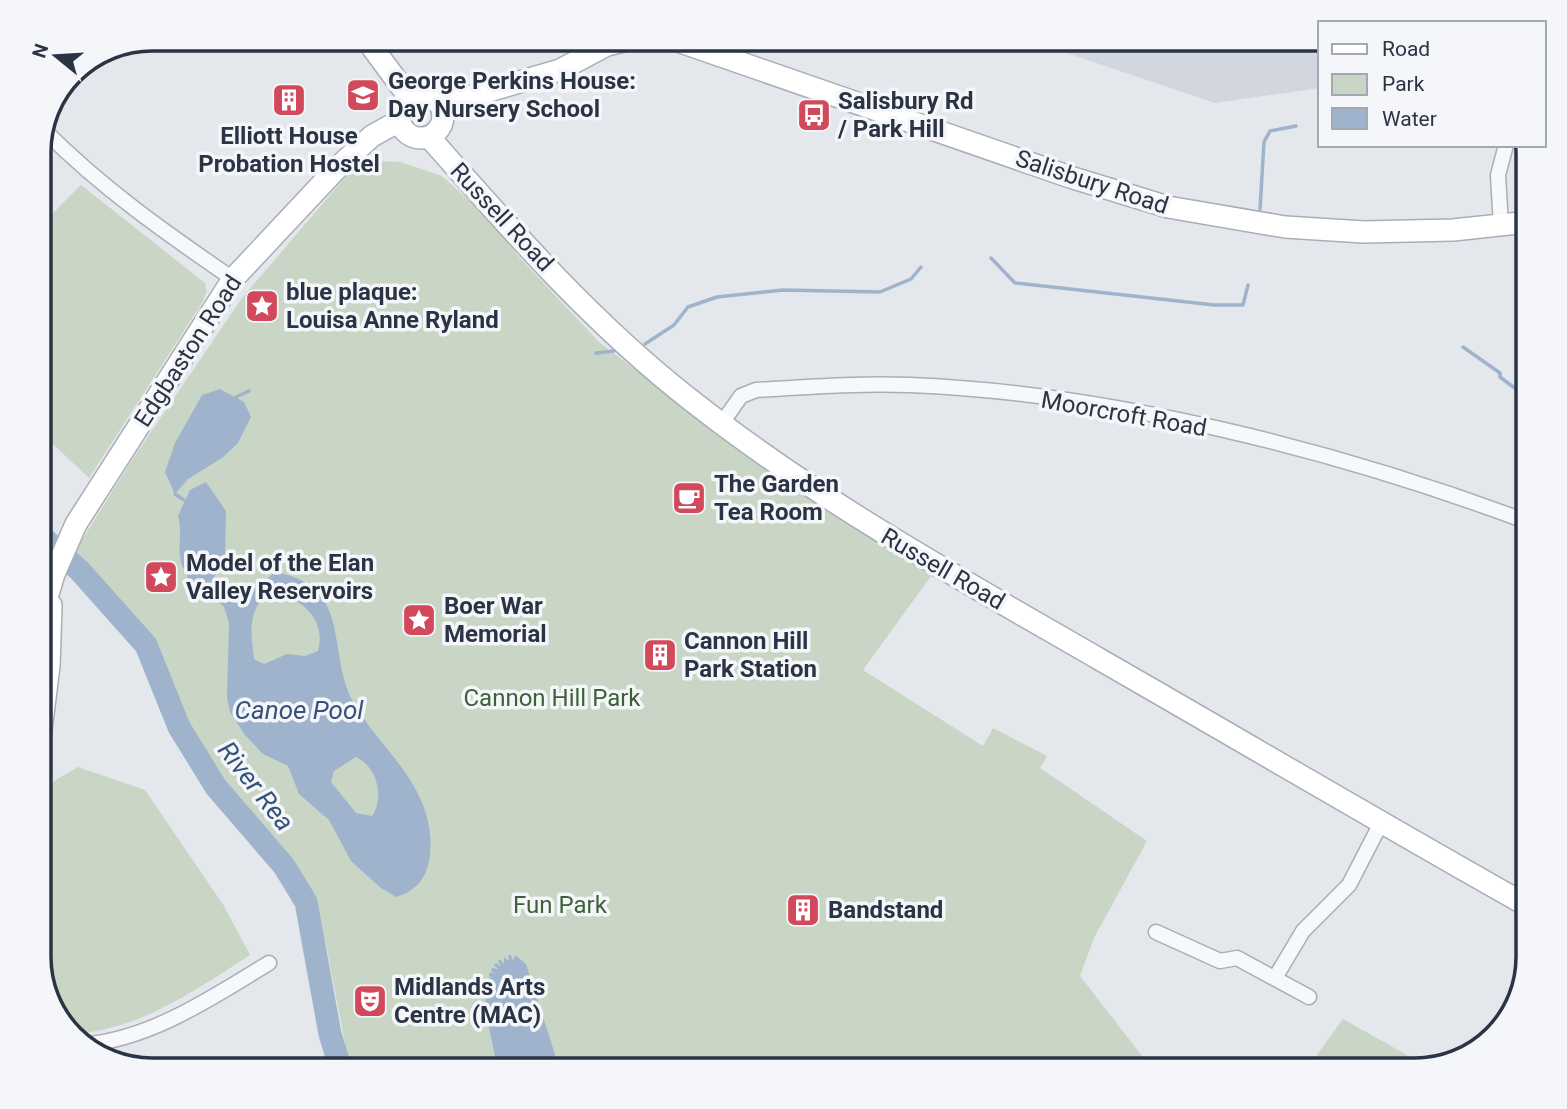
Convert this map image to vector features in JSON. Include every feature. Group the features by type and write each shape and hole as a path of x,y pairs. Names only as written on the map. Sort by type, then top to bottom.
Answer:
{"main road":[{"path":"375,51 408,97"},
{"path":"441,105 560,70 597,51"},
{"name":"Salisbury Road","path":"709,51 1070,177 1168,207 1285,227 1364,232 1516,224"},
{"path":"428,94 441,105 443,121 440,128 429,137 415,138 407,134 399,121 399,110 408,97 428,94"},
{"name":"Edgbaston Road","path":"51,582 68,540 233,279 338,167 372,136 399,121"},
{"name":"Russell Road","path":"429,137 500,217 616,335 663,377 722,423 850,514 1381,823 1516,898"},
{"name":"Edgbaston Road","path":"51,608 52,579"}],"street":[{"path":"52,138 127,205 177,243 233,279"},
{"path":"1501,226 1498,175 1505,147"},
{"name":"Moorcroft Road","path":"722,423 741,396 756,390 908,385 998,392 1118,409 1284,446 1421,485 1516,518"},
{"path":"1275,978 1303,931 1349,885 1381,823"},
{"path":"1156,932 1220,961 1237,958 1309,997"},
{"path":"99,1043 160,1025 269,963"}],"shaded area":[{"path":"1061,51 1318,51 1318,88 1215,103"}],"green space":[{"name":"Cannon Hill Park","path":"378,161 400,162 442,176 487,217 520,258 600,343 769,471 931,576 863,670 983,746 993,728 1047,756 1040,768 1147,841 1094,938 1080,976 1144,1058 348,1058 326,945 303,885 264,839 185,727 150,639 73,554 134,457 242,298 348,174"},
{"path":"81,185 205,283 207,291 202,303 89,478 51,442 51,215"},
{"path":"78,767 145,790 224,906 250,955 166,1007 121,1025 85,1032 64,1008 58,996 51,964 51,787 54,781"},
{"path":"1343,1019 1412,1058 1315,1058"}],"water":[{"path":"220,389 244,402 251,417 238,443 222,458 188,479 175,494 165,472 175,443 202,395"},
{"path":"206,482 226,511 225,561 204,592 189,584 182,565 178,516 190,490"},
{"name":"Canoe Pool","path":"276,572 301,580 318,593 328,608 341,666 356,707 407,775 425,811 430,832 429,863 420,882 410,891 396,897 381,888 351,861 329,820 299,794 288,766 263,754 245,735 230,712 227,697 229,623 223,604 241,597","holes":["278,592 297,601 311,614 319,631 318,651 305,656 287,654 264,664 254,659 251,632 253,617 266,593","356,757 369,768 377,783 378,800 372,816 356,813 331,782 334,771"]},
{"path":"508,955 511,955 513,961 515,955 526,964 556,1058 495,1058 485,1009 486,986 492,987 487,985 493,983 488,981 489,977 495,979 489,976 490,972 496,974 491,971 492,968 498,969 494,965 496,963 501,966 498,961 500,959 504,964 504,957 509,961"}],"waterway":[{"path":"1260,209 1264,142 1270,131 1296,126"},
{"path":"991,258 1015,283 1214,305 1243,305 1248,285"},
{"path":"645,344 674,325 688,307 717,297 783,290 880,292 911,279 921,267"},
{"path":"1463,347 1500,373 1500,377 1516,389"},
{"path":"596,353 614,351"},
{"path":"236,397 249,391"},
{"path":"175,494 184,500"},
{"name":"River Rea","path":"51,545 80,571 146,645 179,727 216,787 284,866 306,902 330,1034 337,1058"},
{"path":"209,583 223,604"}],"place":[{"name":"George Perkins House: Day Nursery School","path":"363,95"},
{"name":"Elliott House Probation Hostel","path":"289,100"},
{"name":"Salisbury Rd / Park Hill","path":"814,115"},
{"name":"blue plaque: Louisa Anne Ryland","path":"262,306"},
{"name":"The Garden Tea Room","path":"689,498"},
{"name":"Model of the Elan Valley Reservoirs","path":"161,577"},
{"name":"Boer War Memorial","path":"419,620"},
{"name":"Cannon Hill Park Station","path":"660,655"},
{"name":"Bandstand","path":"803,910"},
{"name":"Midlands Arts Centre (MAC)","path":"370,1001"}],"park label":[{"name":"Fun Park","path":"560,905"}]}
